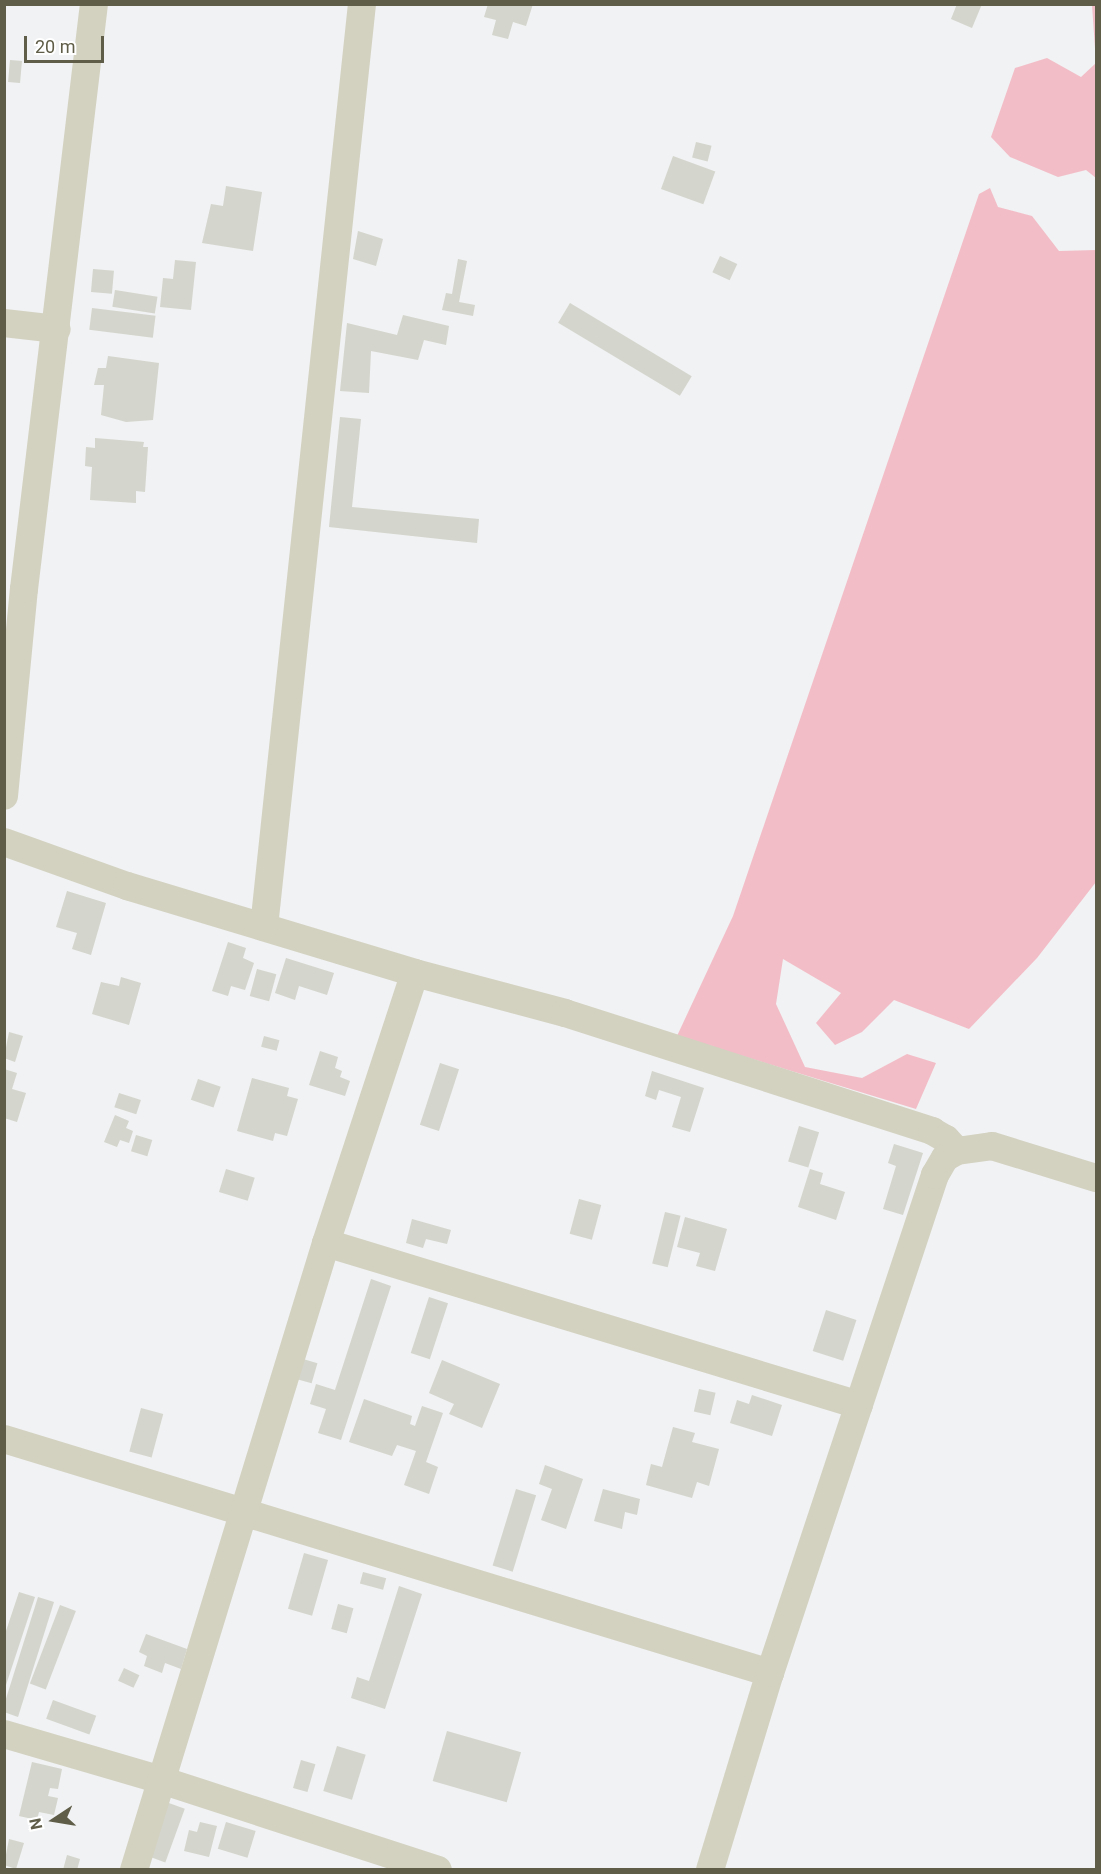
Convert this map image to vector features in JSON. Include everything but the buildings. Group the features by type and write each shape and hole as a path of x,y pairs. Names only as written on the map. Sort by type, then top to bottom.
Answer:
{"street":[{"path":"4,796 21,612 57,329 94,4"},
{"path":"264,927 362,4"},
{"path":"4,323 57,329"},
{"path":"4,842 127,886 415,973 565,1013 932,1131 946,1139 957,1151"},
{"path":"134,1869 326,1243 415,973"},
{"path":"710,1869 770,1673 935,1175 945,1158 957,1151 992,1146 1096,1178"},
{"path":"326,1243 859,1406"},
{"path":"4,1438 770,1673"},
{"path":"4,1734 161,1780 438,1869"}],"shaded area":[{"path":"1092,5 1096,5 1096,63"},
{"path":"1047,58 1081,77 1096,63 1096,178 1086,170 1058,177 1010,157 991,137 1015,68"},
{"path":"990,188 998,207 1032,216 1059,251 1096,250 1096,882 1037,958 969,1029 894,1000 862,1032 835,1045 816,1023 841,993 783,959 776,1004 805,1067 862,1078 907,1054 936,1063 916,1109 677,1036 733,916 979,194"}]}
